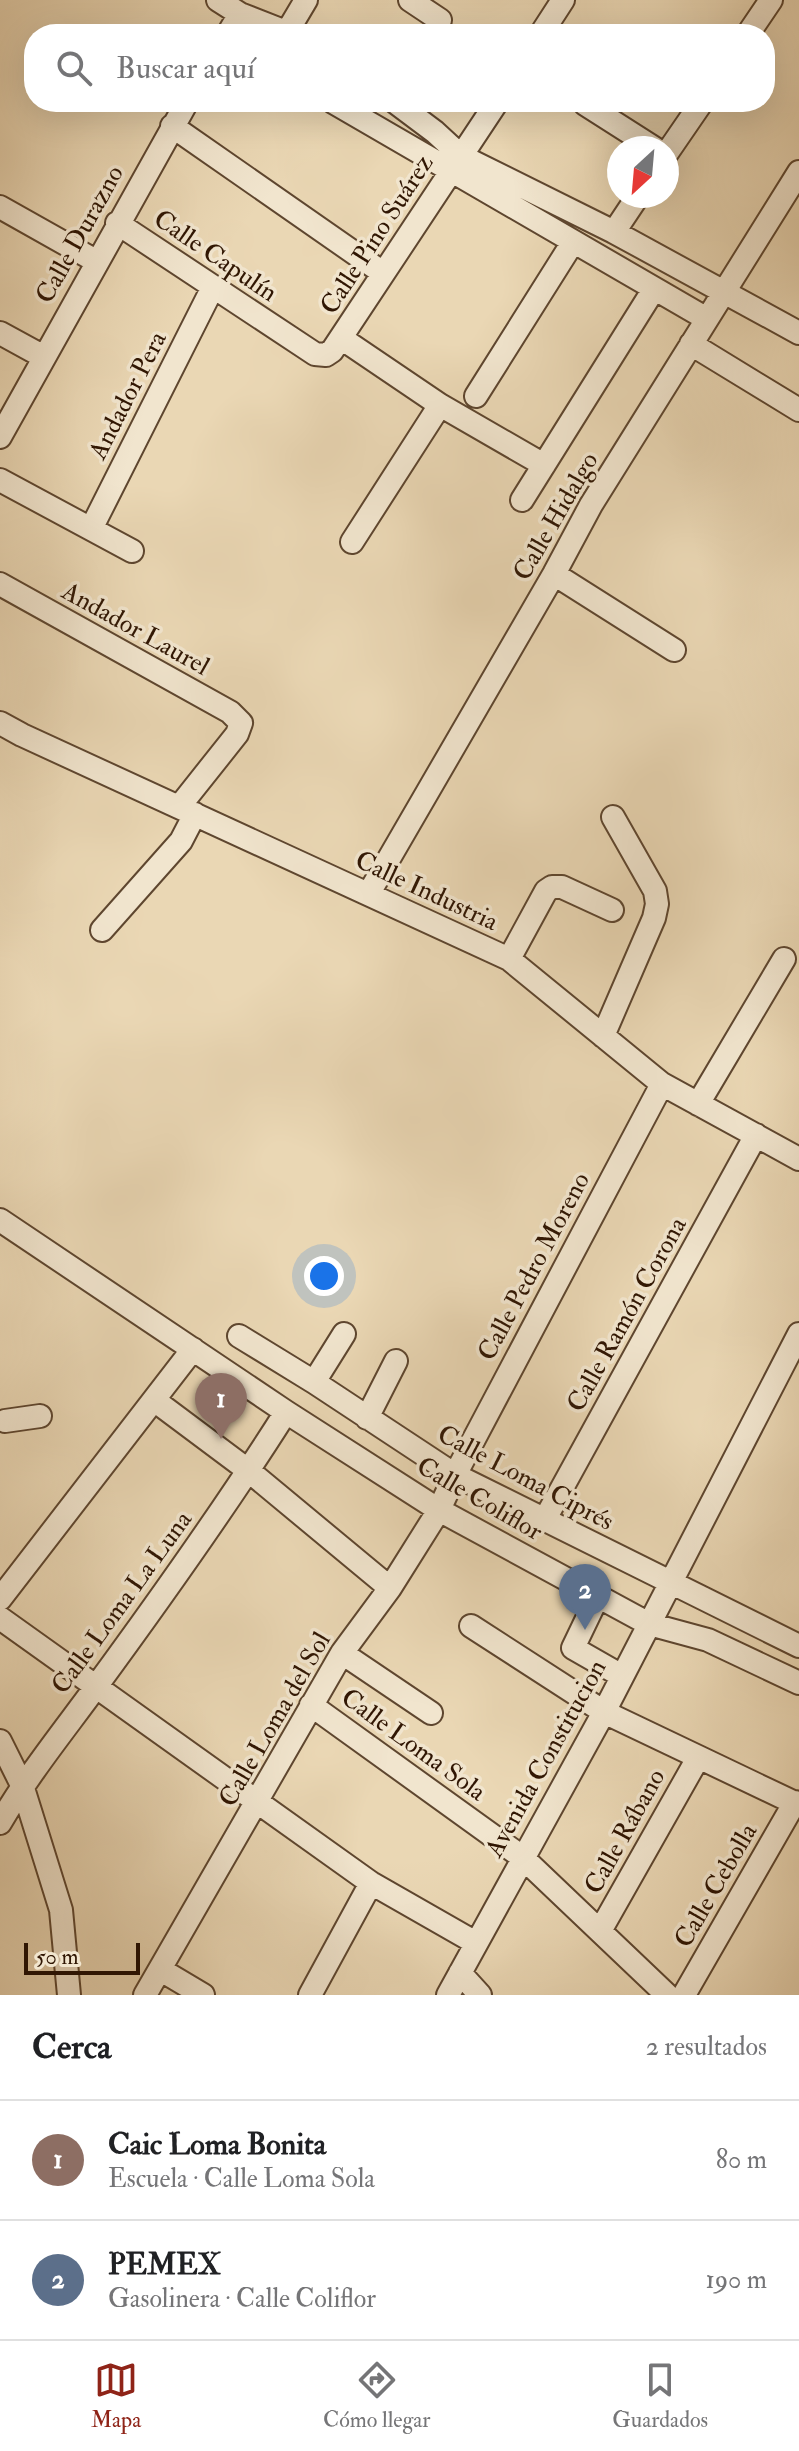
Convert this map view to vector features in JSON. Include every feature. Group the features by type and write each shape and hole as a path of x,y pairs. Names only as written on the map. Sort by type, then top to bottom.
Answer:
{"street":[{"path":"218,0 240,14 266,24"},
{"path":"294,24 306,0"},
{"path":"410,0 440,20"},
{"path":"547,24 563,0"},
{"path":"755,24 771,0"},
{"path":"234,24 240,14"},
{"name":"Calle Durazno","path":"0,437 181,112"},
{"path":"353,112 456,164 614,232 799,333"},
{"path":"408,112 435,132 456,164 573,242 707,319"},
{"name":"Calle Pino Suárez","path":"326,355 341,338 490,112"},
{"path":"598,112 635,136"},
{"path":"679,136 695,112"},
{"path":"172,126 383,273"},
{"name":"Calle Hidalgo","path":"369,893 591,505 799,172"},
{"path":"0,207 96,261"},
{"path":"614,232 630,208"},
{"name":"Calle Capulín","path":"117,223 315,354 326,355"},
{"path":"476,396 573,242"},
{"name":"Andador Pera","path":"91,529 213,287"},
{"path":"522,500 654,289"},
{"path":"0,333 44,357"},
{"path":"341,338 440,405 544,465"},
{"path":"691,344 799,410"},
{"path":"352,542 440,405"},
{"path":"0,480 132,551"},
{"path":"554,574 674,650"},
{"name":"Andador Laurel","path":"0,584 230,712 241,723 237,734 187,810"},
{"name":"Calle Industria","path":"0,723 509,959 662,1084 799,1159"},
{"path":"102,930 181,841 187,810"},
{"path":"603,1036 654,918 657,904 655,891 613,817"},
{"path":"509,959 546,891 552,887 562,887 612,910"},
{"path":"698,1104 784,959"},
{"name":"Calle Pedro Moreno","path":"455,1475 662,1084"},
{"name":"Calle Ramón Corona","path":"545,1519 756,1135"},
{"path":"0,1599 193,1349 4,1229"},
{"path":"314,1382 344,1334"},
{"name":"Avenida Constitucion","path":"448,1995 792,1364 799,1334"},
{"name":"Calle Loma Ciprés","path":"239,1336 455,1475 799,1646"},
{"name":"Calle Coliflor","path":"193,1349 439,1510 649,1624 708,1640 799,1683"},
{"path":"367,1418 396,1361"},
{"path":"154,1400 249,1471 390,1588"},
{"name":"Calle Loma La Luna","path":"0,1823 22,1785 249,1471 286,1412"},
{"path":"2,1422 40,1416"},
{"name":"Calle Loma del Sol","path":"145,1995 342,1653 390,1588 439,1510 455,1475"},
{"path":"598,1596 573,1648 622,1676"},
{"path":"0,1618 371,1883 476,1943"},
{"path":"471,1626 604,1712 797,1803"},
{"path":"342,1653 431,1713"},
{"name":"Calle Loma Sola","path":"311,1705 522,1857 667,1995"},
{"path":"0,1741 22,1785 61,1910 69,1995"},
{"name":"Calle Rábano","path":"600,1931 698,1758"},
{"name":"Calle Cebolla","path":"684,1995 797,1803"},
{"path":"310,1995 371,1883"},
{"path":"161,1970 203,1995"},
{"path":"460,1973 480,1995"}],"place":[{"name":"Caic Loma Bonita","path":"221,1439"},
{"name":"PEMEX","path":"585,1630"}]}
